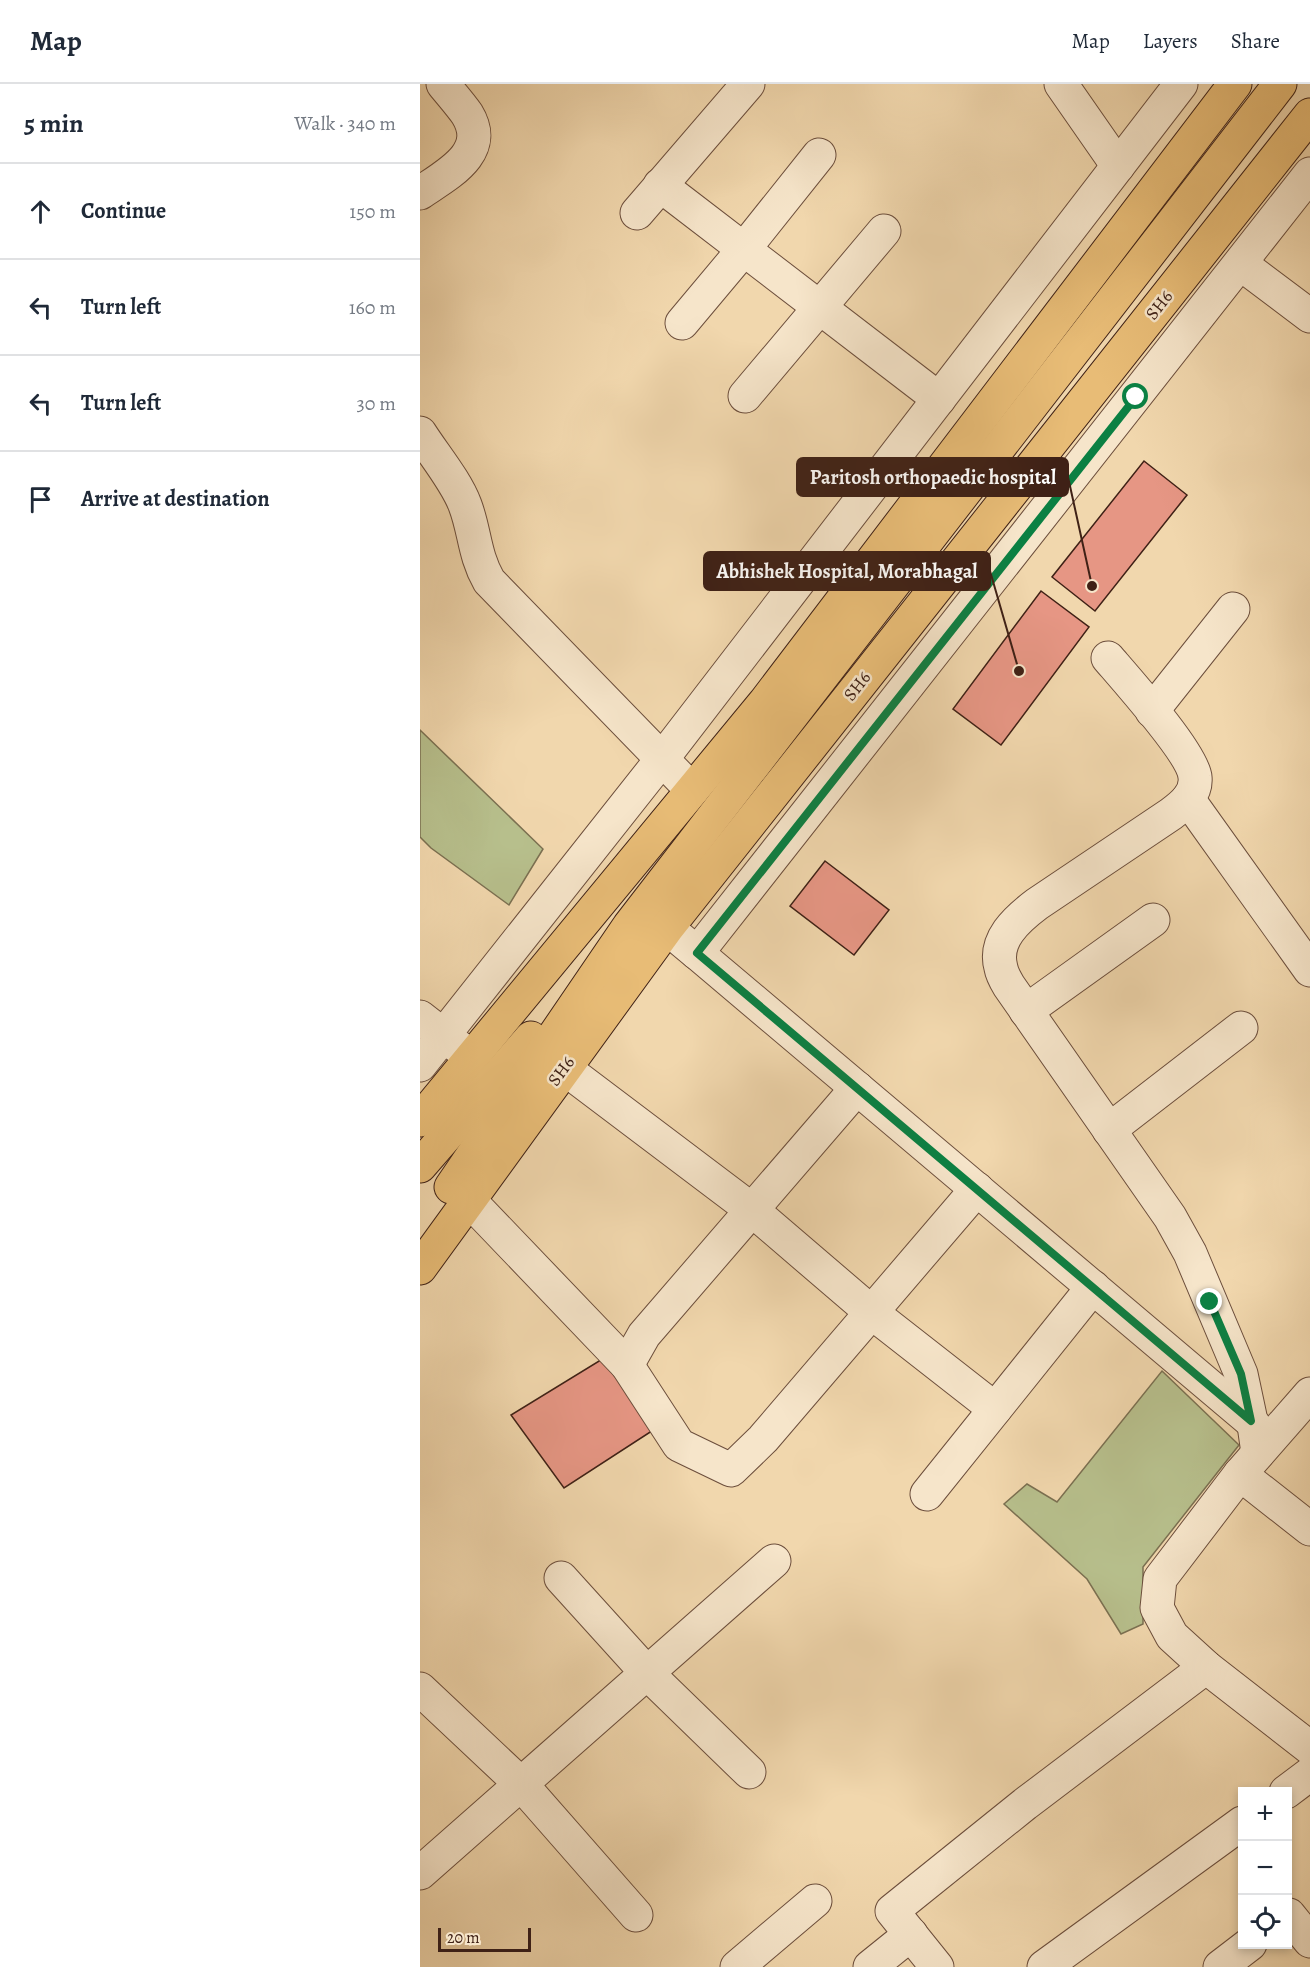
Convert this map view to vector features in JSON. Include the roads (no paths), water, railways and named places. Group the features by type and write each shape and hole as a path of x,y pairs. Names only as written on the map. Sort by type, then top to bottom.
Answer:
{"main road":[{"path":"420,1120 765,702 1236,84"},
{"path":"420,1166 629,926 1280,84"},
{"name":"SH6","path":"420,1268 667,928 1310,115"},
{"path":"420,1233 629,926"}],"street":[{"path":"420,193 462,163 472,148 474,131 468,116 443,84"},
{"path":"637,213 748,84"},
{"path":"1061,84 1118,166"},
{"path":"420,1065 432,1027 662,759 1181,84"},
{"path":"682,323 819,155"},
{"path":"697,953 1310,174"},
{"path":"660,185 939,399"},
{"path":"745,396 884,231"},
{"path":"1241,264 1310,316"},
{"path":"420,433 464,501 478,560 489,581 692,790"},
{"path":"1152,711 1233,609"},
{"path":"1108,658 1190,761 1195,776 1194,789 1188,799 1171,814 1037,904 1017,920 1000,948 1000,968 1026,1011 1170,1217 1190,1253 1241,1374 1251,1421 1254,1425 1249,1463"},
{"path":"1188,799 1310,970"},
{"path":"1026,1011 1153,920"},
{"path":"667,928 1251,1421"},
{"path":"432,1027 472,1058"},
{"path":"1109,1130 1241,1028"},
{"path":"564,1068 752,1210 871,1312 995,1409"},
{"path":"627,1365 644,1335 857,1088"},
{"path":"469,1200 627,1365 679,1444 731,1470 763,1439 977,1189"},
{"path":"927,1494 1093,1287"},
{"path":"1310,1395 1249,1463 1160,1579 1157,1608 1172,1636 1206,1667 1310,1748"},
{"path":"1249,1463 1310,1528"},
{"path":"420,1873 774,1561"},
{"path":"561,1578 647,1672 749,1772"},
{"path":"937,1967 892,1911 1025,1803 1206,1667"},
{"path":"420,1689 522,1785 636,1915"},
{"path":"1292,1787 1310,1774"},
{"path":"1044,1967 1238,1826"},
{"path":"736,1967 814,1901"},
{"path":"1292,1919 1310,1941"},
{"path":"870,1967 911,1934"},
{"path":"1220,1967 1243,1949"}],"place":[{"name":"Paritosh orthopaedic hospital","path":"1092,586"},
{"name":"Abhishek Hospital, Morabhagal","path":"1019,671"}]}
